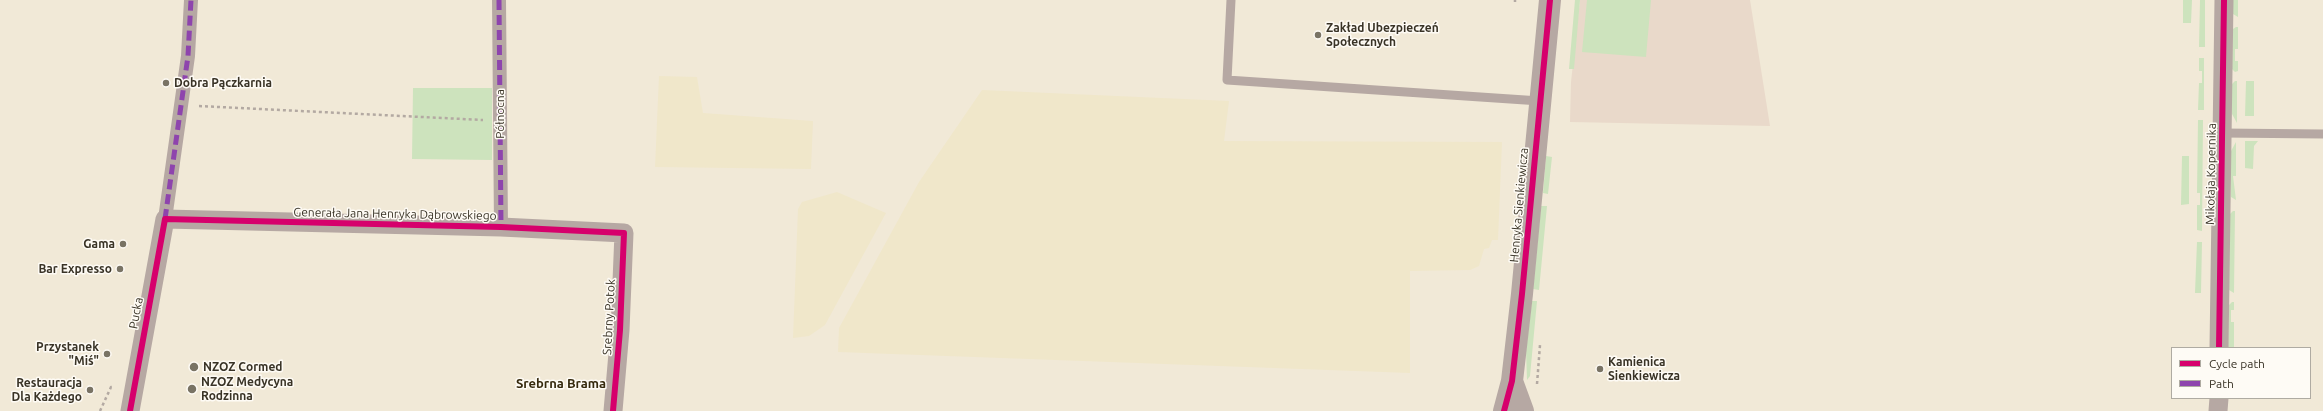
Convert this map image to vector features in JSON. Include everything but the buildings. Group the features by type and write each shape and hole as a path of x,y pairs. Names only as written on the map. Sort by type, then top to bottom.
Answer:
{"street":[{"name":"Pucka","path":"130,411 165,219 182,105 188,56 191,0"},
{"name":"Północna","path":"499,0 501,227"},
{"name":"Henryka Sienkiewicza","path":"1504,411 1512,381 1550,0"},
{"name":"Mikołaja Kopernika","path":"2219,347 2224,0"},
{"name":"Generała Jana Henryka Dąbrowskiego","path":"165,219 501,227 624,233"},
{"name":"Srebrny Potok","path":"614,408 624,233"},
{"name":"Henryka Sienkiewicza","path":"1512,381 1523,411"},
{"path":"2218,411 2219,399"}],"lane":[{"path":"1231,0 1227,80 1540,101"},
{"path":"2222,133 2323,134"}],"path":[{"path":"182,105 500,121"}],"shaded area":[{"path":"1580,0 1750,0 1770,126 1570,122 1571,82"}],"green space":[{"path":"1575,0 1580,0 1574,69 1569,69"},
{"path":"1587,0 1651,0 1646,57 1582,52"},
{"path":"2183,0 2192,0 2191,23 2183,23"},
{"path":"2200,0 2205,0 2205,47 2199,47"},
{"path":"2233,0 2238,0 2238,17 2233,14"},
{"path":"2238,27 2238,49 2235,49 2235,61 2238,61 2238,71 2235,72 2232,69 2233,29"},
{"path":"2199,58 2204,58 2204,110 2198,110 2199,83 2202,83 2202,71 2199,71"},
{"path":"2237,81 2237,123 2232,114 2232,84"},
{"path":"2246,81 2254,81 2254,116 2245,116"},
{"path":"413,88 492,88 492,160 412,159"},
{"path":"2198,120 2203,120 2202,231 2197,230 2197,205 2200,205 2200,193 2197,193"},
{"path":"2245,141 2258,141 2254,146 2253,169 2245,168"},
{"path":"2236,142 2236,176 2233,176 2236,200 2231,197 2231,151"},
{"path":"1546,156 1552,157 1548,194 1543,193"},
{"path":"2182,156 2189,156 2189,204 2181,205"},
{"path":"1541,206 1547,206 1539,290 1533,289"},
{"path":"2235,211 2234,293 2229,290 2230,214"},
{"path":"2197,242 2202,242 2201,293 2195,293"},
{"path":"1532,301 1537,301 1530,376 1527,380 1526,351"},
{"path":"2234,302 2234,310 2231,310 2231,322 2234,322 2234,347 2228,347 2229,305"}],"sand":[{"path":"659,76 697,77 703,113 813,121 811,169 655,167"},
{"path":"982,90 1229,101 1224,141 1502,142 1498,240 1492,240 1489,248 1484,249 1479,266 1470,270 1410,271 1410,373 838,352 839,328 919,182"},
{"path":"837,192 886,213 825,325 809,336 793,338 798,209 802,202"}],"marked path":[{"path":"165,219 188,56 191,0"},
{"path":"499,0 501,227"}],"cycle path":[{"path":"1504,411 1512,381 1522,294 1550,0"},
{"path":"2219,347 2224,0"},
{"path":"130,411 165,219 501,227 624,233 620,330 613,411"}],"place":[{"name":"Zakład Ubezpieczeń Społecznych","path":"1318,35"},
{"name":"Dobra Pączkarnia","path":"166,83"},
{"name":"Gama","path":"123,244"},
{"name":"Bar Expresso","path":"120,269"},
{"name":"Przystanek \"Miś\"","path":"107,354"},
{"name":"NZOZ Cormed","path":"194,367"},
{"name":"Kamienica Sienkiewicza","path":"1600,369"},
{"name":"NZOZ Medycyna Rodzinna","path":"192,389"},
{"name":"Restauracja Dla Każdego","path":"90,390"}],"district":[{"name":"Srebrna Brama","path":"561,384"}]}
